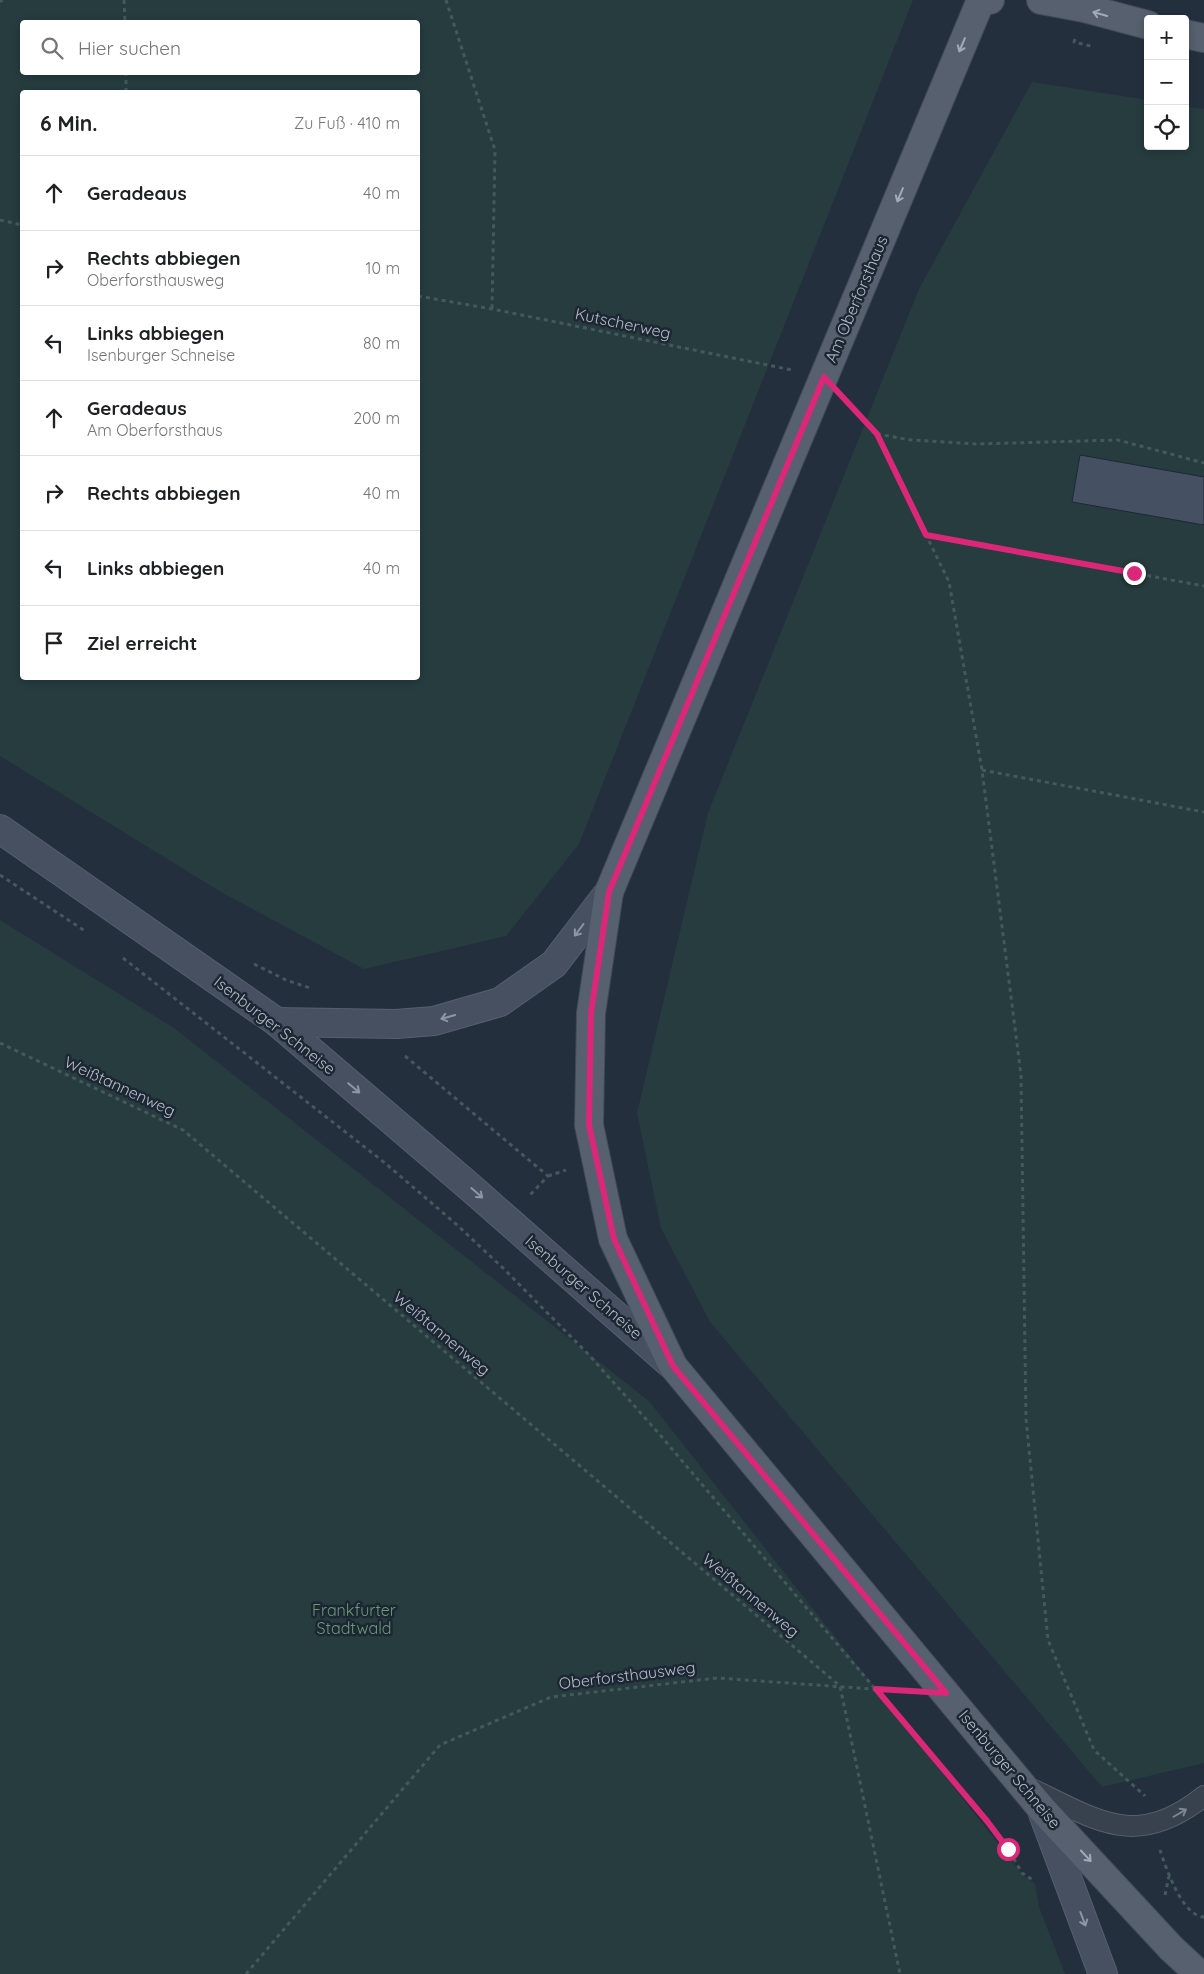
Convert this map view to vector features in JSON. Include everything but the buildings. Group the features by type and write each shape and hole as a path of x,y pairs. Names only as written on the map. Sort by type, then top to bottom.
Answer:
{"main road":[{"path":"981,0 990,0"},
{"name":"Am Oberforsthaus","path":"673,1366 614,1239 589,1125 591,1013 609,892 981,0"},
{"path":"1040,0 1084,8 1144,24"},
{"path":"1189,35 1204,38"},
{"name":"Isenburger Schneise","path":"0,829 277,1022 673,1366 1041,1808 1171,1948 1199,1974"},
{"path":"277,1022 396,1024 434,1021 500,1002 554,964 609,892"},
{"path":"1041,1808 1104,1974"}],"lane":[{"path":"1021,1784 1105,1823 1120,1825 1144,1826 1162,1822 1179,1814 1204,1796"}],"path":[{"path":"124,0 124,20"},
{"path":"446,0 495,150 492,309"},
{"path":"126,75 126,90"},
{"path":"0,220 20,225"},
{"name":"Kutscherweg","path":"420,296 492,309 824,377"},
{"path":"824,377 877,434 949,582 982,770 1021,1075 1026,1419 1048,1640 1094,1750 1145,1794"},
{"path":"877,434 911,440 977,444 1118,440 1204,463"},
{"path":"926,535 1204,586"},
{"path":"982,770 1204,812"},
{"path":"0,875 87,932"},
{"path":"118,954 385,1164 504,1269 616,1384 987,1821 1008,1849 1022,1873 1036,1882"},
{"path":"248,960 286,980 317,989"},
{"path":"396,1024 399,1051 548,1176 480,1246"},
{"name":"Weißtannenweg","path":"0,1043 183,1130 840,1686"},
{"name":"Oberforsthausweg","path":"246,1974 440,1745 552,1697 717,1678 946,1693"},
{"path":"840,1686 900,1974"},
{"path":"1169,1876 1190,1910 1198,1917 1204,1917"}],"green space":[{"path":"0,0 913,0 579,844 506,936 364,969 221,892 0,756"},
{"path":"1032,82 1144,99 1144,150 1189,150 1189,107 1204,109 1204,1763 1102,1787 710,1322 661,1228 637,1113 708,813 919,289"},
{"name":"Frankfurter Stadtwald","path":"0,920 174,1028 649,1401 1023,1875 1035,1884 1039,1907 1065,1974 0,1974"}],"route":[{"path":"1008,1849 987,1821 876,1689 946,1693 673,1366 614,1239 589,1125 591,1013 609,892 824,377 877,434 926,535 1134,573"}]}
